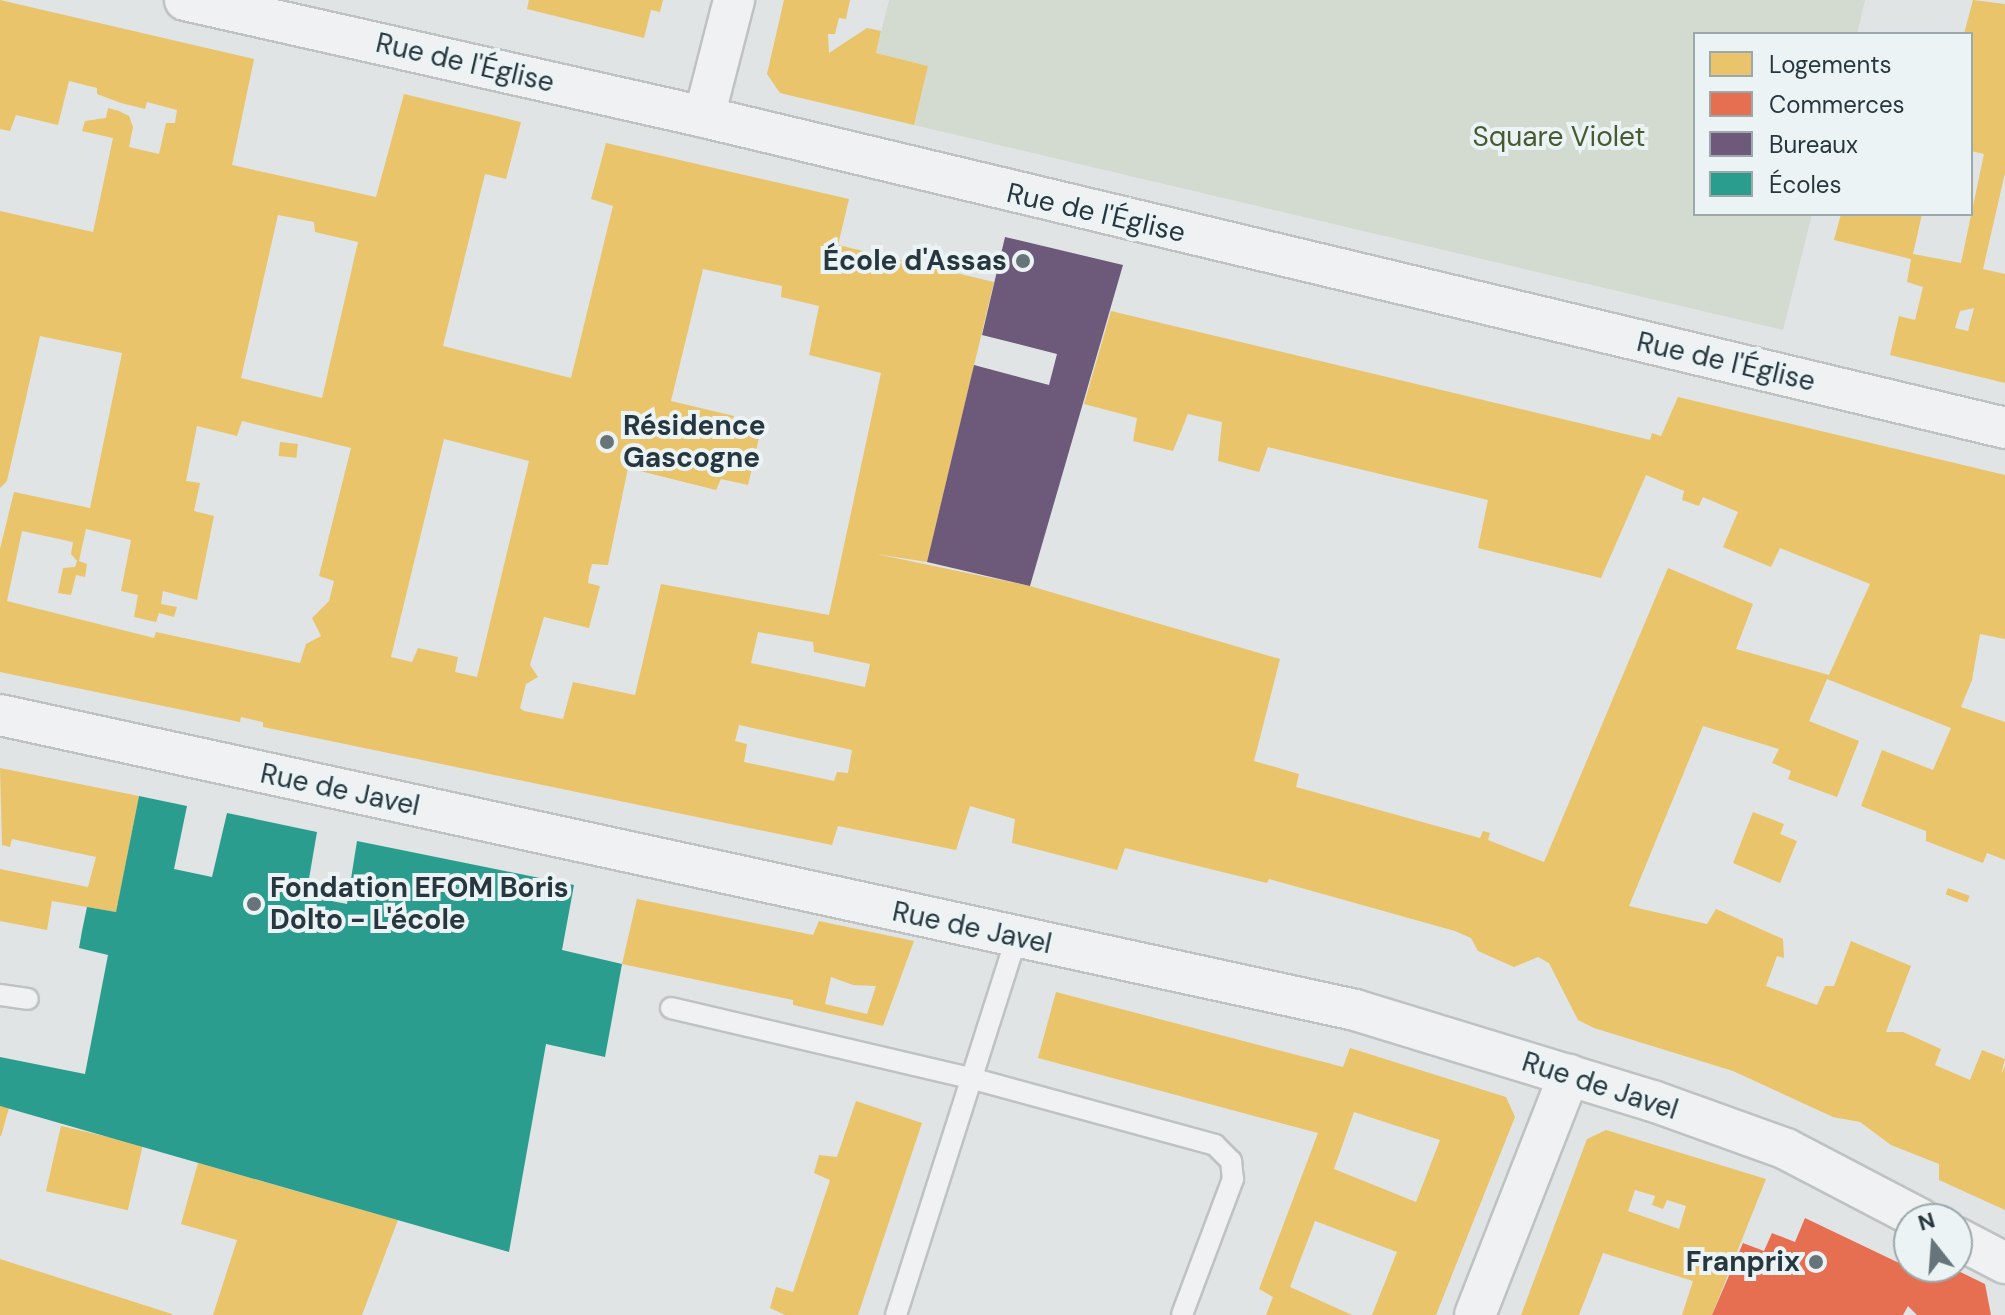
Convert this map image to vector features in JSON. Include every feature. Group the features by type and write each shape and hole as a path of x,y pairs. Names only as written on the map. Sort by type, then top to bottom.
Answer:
{"street":[{"name":"Rue de l'Église","path":"185,0 704,117 2005,428"},
{"path":"704,117 734,0"},
{"name":"Rue de Javel","path":"0,715 1355,1010 1569,1075 1786,1149 1893,1205"},
{"path":"1475,1315 1569,1075"},
{"path":"1973,1246 2005,1263"}],"lane":[{"path":"896,1315 974,1079 1016,938"},
{"path":"0,995 28,999"},
{"path":"671,1008 974,1079 1215,1145 1231,1161 1233,1179 1182,1315"}],"green space":[{"name":"Square Violet","path":"889,0 1865,0 1857,32 1693,32 1693,216 1812,216 1783,330 914,125 928,66 876,53"}],"building: Logements":[{"path":"0,0 254,59 232,165 376,197 404,94 521,122 506,179 485,174 443,346 571,378 613,206 591,199 606,143 849,199 838,245 994,282 927,562 876,554 1030,586 1280,659 1254,761 1299,774 1296,787 1480,838 1483,831 1490,833 1488,840 1544,862 1668,568 1753,604 1736,649 1829,675 1870,584 1780,548 1771,567 1723,547 1738,512 1703,497 1699,506 1682,500 1684,491 1646,475 1601,578 1478,548 1488,500 1268,447 1259,472 1218,461 1222,422 1188,414 1173,451 1133,441 1137,418 1084,404 1111,311 1650,440 1652,433 1661,436 1678,397 2005,475 2005,639 1980,634 1972,680 1961,707 2005,722 2005,860 1987,853 1983,863 1926,841 1926,831 1861,806 1882,750 1933,770 1951,728 1827,679 1809,721 1859,741 1837,797 1788,779 1791,771 1772,763 1779,749 1703,726 1629,906 1707,924 1716,909 1783,939 1784,958 1777,956 1766,986 1817,1005 1825,986 1834,986 1851,941 1911,966 1886,1032 1903,1032 1941,1049 1935,1065 1970,1080 1982,1050 2005,1059 2001,1075 2005,1066 2005,1210 1939,1180 1939,1164 1891,1145 1860,1122 1833,1117 1733,1071 1594,1028 1578,1020 1549,963 1538,957 1514,967 1478,951 1471,938 1455,931 1269,879 1267,883 1125,848 1117,870 1012,843 1015,819 970,806 956,850 838,826 832,845 263,727 263,722 241,717 240,722 0,672 0,549 14,492 90,508 122,353 40,336 7,481 0,488 0,211 93,232 113,138 82,131 85,121 106,118 108,108 119,111 129,116 133,127 129,147 159,154 166,123 175,123 177,110 147,102 145,109 121,103 97,94 97,88 69,81 58,125 16,115 10,131 0,129","holes":["278,215 314,222 315,232 358,242 322,398 241,378","703,269 782,286 781,297 819,306 809,355 881,373 829,615 661,584 635,695 573,682 563,719 524,711 520,708 526,684 538,677 530,665 544,617 589,628 600,586 588,583 589,575 592,564 608,565 628,468 716,490 721,479 748,485 760,434 732,427 734,416 671,401","242,421 351,448 319,576 334,581 329,601 312,618 321,636 306,644 300,663 156,632 154,638 7,601 22,531 73,542 71,554 77,561 75,567 63,568 58,593 71,595 76,575 85,577 87,564 79,561 86,529 131,540 121,591 138,595 134,617 156,622 159,613 174,617 177,607 161,604 163,591 197,600 214,516 194,511 200,483 186,481 197,426 237,436","444,439 529,461 477,677 455,672 458,657 418,648 412,662 391,657","758,632 813,642 814,652 870,664 865,687 751,663","739,725 852,750 848,773 837,772 834,781 744,762 747,744 735,741"]},
{"path":"529,0 663,0 660,12 651,10 644,38 527,9"},
{"path":"784,0 850,0 846,19 839,18 835,34 828,34 829,53 867,28 881,31 876,53 928,66 914,125 780,93 767,74"},
{"path":"1973,0 2005,4 2005,173 1983,269 2005,274 2005,383 1890,355 1899,316 1915,320 1923,287 1907,282 1911,259 1834,240 1840,216 1922,216 1913,254 1961,263 1984,154 1973,151 1973,32 1965,32","holes":["1974,308 1968,331 1955,328 1960,311"]},
{"path":"280,442 298,444 296,458 279,456"},
{"path":"0,768 139,796 116,912 52,901 47,930 0,921 0,869 88,887 96,857 12,839 10,847 2,845"},
{"path":"1753,812 1784,824 1780,834 1797,841 1780,883 1733,863"},
{"path":"1948,888 1970,896 1967,902 1946,895"},
{"path":"637,899 813,935 819,921 914,941 883,1026 793,1005 793,1000 622,964","holes":["831,977 853,985 876,986 867,1014 825,1004"]},
{"path":"1056,992 1343,1067 1350,1048 1506,1097 1515,1117 1436,1315 1372,1315 1397,1252 1315,1221 1290,1287 1352,1315 1266,1315 1273,1297 1259,1289 1318,1133 1038,1058","holes":["1354,1112 1440,1140 1416,1202 1334,1169"]},
{"path":"856,1101 922,1123 858,1315 785,1315 770,1308 776,1287 793,1292 830,1180 814,1173 819,1155 837,1157"},
{"path":"0,1106 9,1108 1,1136 0,1136"},
{"path":"61,1126 143,1145 128,1210 46,1191"},
{"path":"1606,1130 1766,1179 1712,1315 1682,1315 1693,1281 1603,1253 1579,1315 1521,1315 1587,1139","holes":["1635,1190 1655,1196 1652,1205 1663,1209 1667,1200 1686,1206 1679,1229 1628,1211"]},
{"path":"198,1163 398,1220 362,1315 213,1315 237,1240 181,1224"},
{"path":"0,1259 172,1314 172,1315 0,1315"}],"building: Commerces":[{"name":"Franprix","path":"1805,1218 1893,1260 1893,1283 1973,1283 1973,1278 1985,1284 1991,1315 1917,1315 1908,1306 1903,1315 1712,1315 1743,1243 1764,1251 1772,1233 1795,1242"}],"building: Bureaux":[{"path":"1005,237 1123,265 1030,586 927,562 974,365 1049,385 1057,354 982,335"}],"building: Écoles":[{"path":"139,796 187,806 174,869 212,877 227,813 317,832 306,896 347,904 357,841 574,885 562,950 622,964 605,1057 546,1044 509,1252 0,1106 0,1057 85,1074 108,955 79,948 82,931 87,907 116,912"}],"place":[{"name":"École d'Assas","path":"1023,261"},
{"name":"Résidence Gascogne","path":"607,442"},
{"name":"Fondation EFOM Boris Dolto - L'école","path":"254,904"},
{"name":"Franprix","path":"1816,1262"}]}
